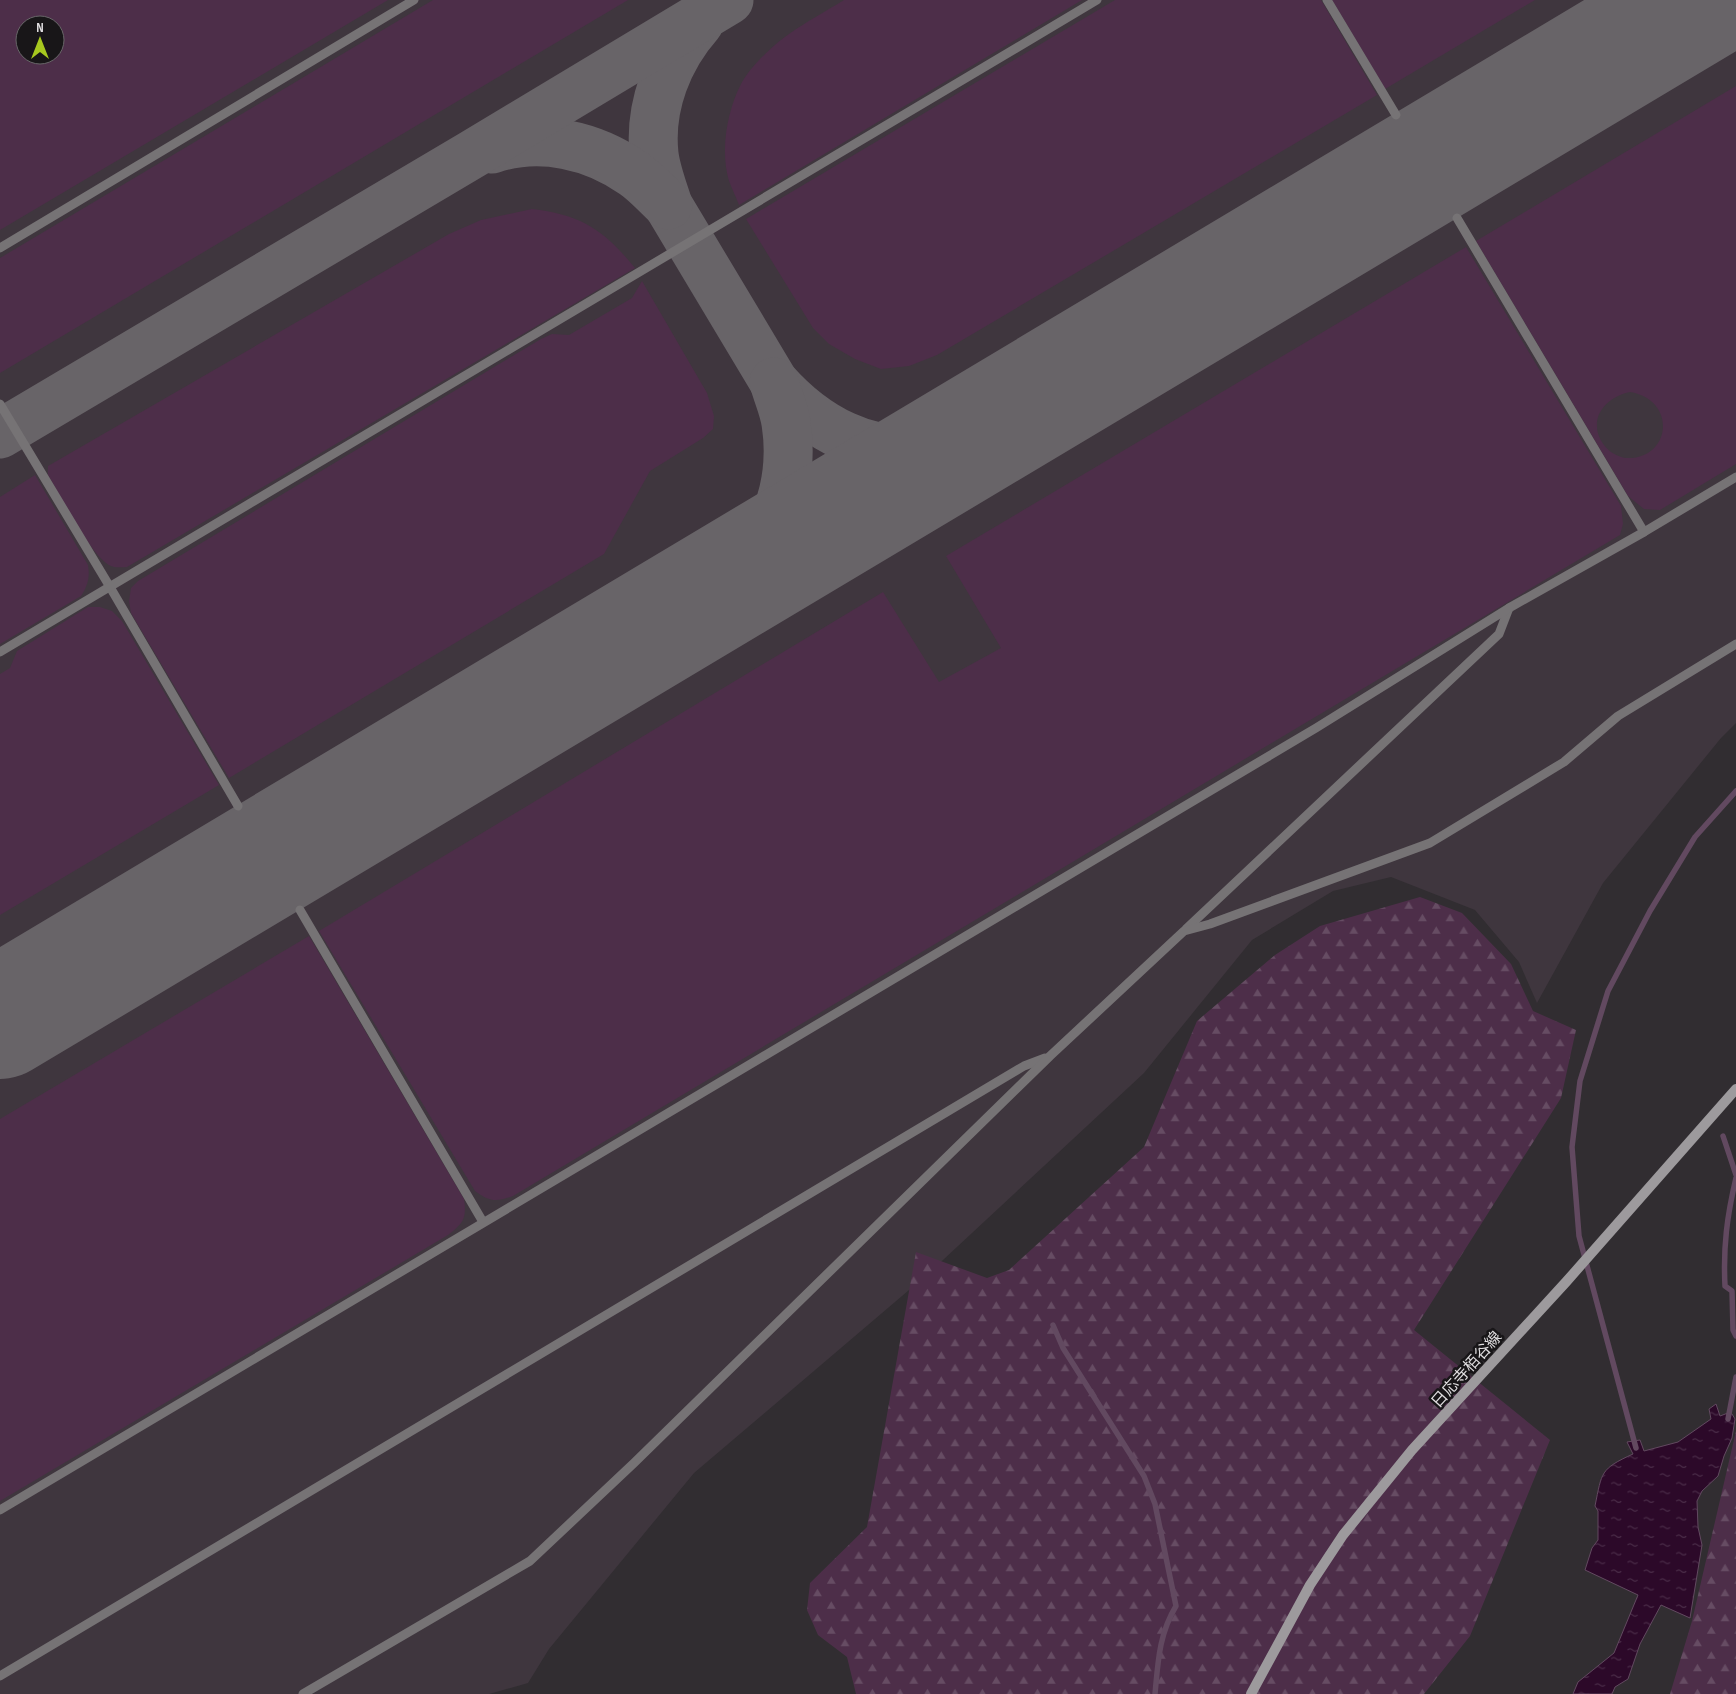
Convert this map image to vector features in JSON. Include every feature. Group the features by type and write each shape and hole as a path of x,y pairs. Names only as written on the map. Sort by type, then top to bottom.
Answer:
{"main road":[{"name":"日応寺栢谷線","path":"1251,1694 1310,1585 1343,1535 1412,1450 1566,1282 1736,1089"}],"lane":[{"path":"0,248 414,0"},
{"path":"0,652 1098,0"},
{"path":"1328,0 1396,115"},
{"path":"1457,218 1644,532"},
{"path":"0,404 238,806"},
{"path":"0,1510 1316,728 1509,608 1644,532 1736,477"},
{"path":"303,1694 530,1561 641,1456 1050,1056 1499,634 1509,608"},
{"path":"1184,931 1210,924 1430,843 1564,762 1618,716 1736,644"},
{"path":"300,910 483,1222"},
{"path":"0,1676 1015,1071 1050,1056"}],"shaded area":[{"path":"0,0 1736,0 1736,723 1721,738 1603,883 1537,1003 1519,962 1475,910 1391,877 1333,891 1252,940 1144,1073 929,1273 694,1473 549,1649 528,1683 489,1694 0,1694"}],"green space":[{"path":"0,0 388,0 0,230"},
{"path":"433,0 628,0 0,373 0,258"},
{"path":"844,0 1082,0 739,205 726,169 725,144 732,106 741,84 762,57 776,44 802,25"},
{"path":"1115,0 1321,0 1377,95 937,355 909,366 881,369 855,359 829,344 813,328 746,219"},
{"path":"1332,0 1535,0 1385,89"},
{"path":"1736,86 1736,464 1660,510 1644,509 1628,496 1476,241","holes":["1630,392 1645,397 1656,406 1662,417 1663,429 1660,440 1652,450 1641,456 1620,457 1606,448 1599,436 1597,427 1601,411 1613,399"]},
{"path":"532,209 565,215 591,227 613,244 635,268 127,567 111,566 103,561 77,525 48,475 48,466 449,234 481,220"},
{"path":"1466,247 1621,506 1623,524 1620,535 513,1196 493,1200 475,1191 319,931 883,592 939,682 1001,648 946,556"},
{"path":"642,281 707,393 714,416 713,429 703,438 650,471 604,554 229,778 131,613 129,601 131,588 138,581 541,339 552,334 569,335 632,298"},
{"path":"35,475 88,565 88,581 81,596 0,644 0,497"},
{"path":"88,607 100,607 112,611 122,621 219,785 0,915 0,674 10,668 17,651"},
{"path":"1420,897 1462,913 1511,964 1533,1011 1576,1030 1561,1098 1414,1330 1550,1440 1470,1636 1424,1694 856,1694 847,1657 818,1635 807,1610 810,1583 867,1527 916,1252 987,1278 1009,1270 1144,1147 1197,1021 1275,955 1320,926"},
{"path":"309,936 464,1199 465,1211 463,1220 448,1235 0,1501 0,1119"},
{"path":"1736,1431 1736,1694 1670,1694 1692,1621"}],"water":[{"path":"1716,1404 1720,1416 1728,1413 1732,1414 1735,1419 1732,1438 1718,1476 1702,1491 1697,1501 1698,1527 1702,1545 1690,1618 1661,1605 1640,1644 1628,1679 1615,1687 1612,1694 1573,1694 1578,1682 1614,1653 1638,1595 1585,1570 1592,1548 1598,1540 1598,1511 1595,1506 1601,1479 1608,1468 1633,1454 1627,1442 1640,1440 1644,1451 1678,1442 1711,1419 1709,1409"}],"waterway":[{"path":"1636,1448 1579,1236 1572,1147 1580,1081 1608,991 1650,911 1695,837 1736,791"},
{"path":"1723,1136 1736,1175"},
{"path":"1736,1178 1726,1232 1725,1258 1725,1286 1732,1291 1733,1330 1736,1336"},
{"path":"1053,1325 1063,1348 1144,1476 1155,1504 1176,1606 1163,1638 1158,1659 1155,1694"},
{"path":"1728,1419 1736,1377"}],"taxiway":[{"path":"0,434 729,0"},
{"path":"699,23 678,51 663,84 658,101 653,136 655,160 668,205 774,382 807,413 825,426 865,444 886,448 931,447 953,441 989,426"},
{"path":"492,149 510,144 529,142 547,142 584,149 618,164 634,174 668,205"},
{"path":"695,603 748,561 764,540 779,508 787,474 788,440 785,418 774,382"}],"runway":[{"path":"0,1018 1703,0"}]}
